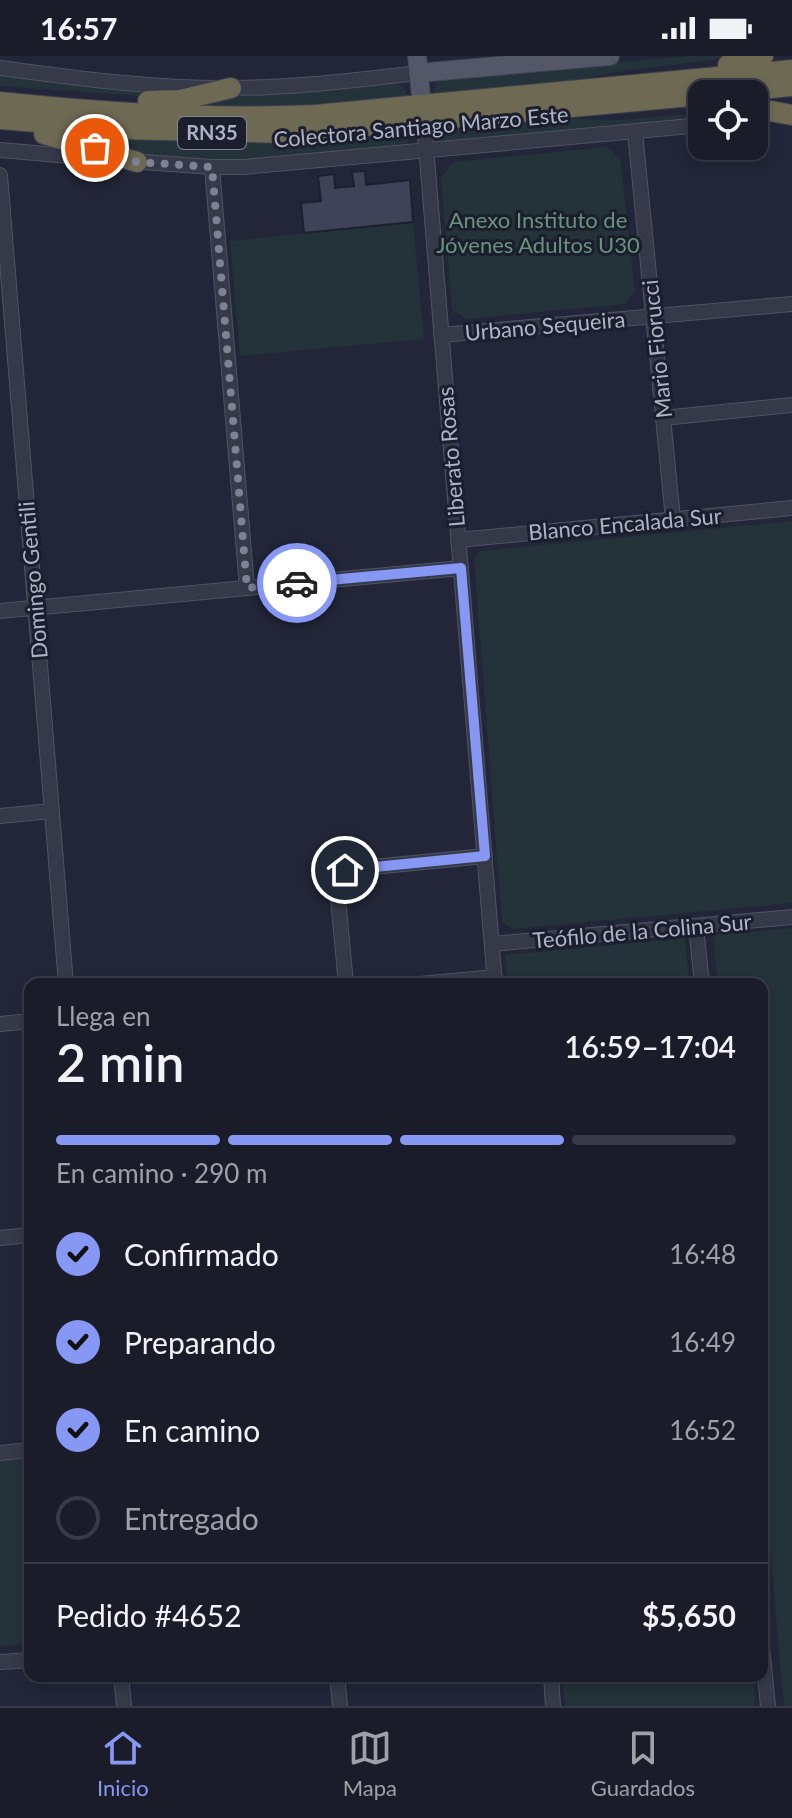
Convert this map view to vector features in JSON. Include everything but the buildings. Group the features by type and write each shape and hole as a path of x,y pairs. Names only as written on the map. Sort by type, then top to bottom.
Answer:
{"highway":[{"path":"539,103 634,75 735,64 763,56"},
{"name":"RN35","path":"0,102 231,117 423,114 539,103 792,70"},
{"path":"768,88 792,86"},
{"path":"0,92 164,102 186,100 231,88"},
{"name":"RN35","path":"539,103 688,96"},
{"path":"539,103 625,114 688,109"},
{"path":"768,111 792,116"},
{"name":"RN35","path":"0,119 107,128 263,134 340,130 423,114"},
{"path":"0,129 58,136 137,162"}],"main road":[{"path":"423,114 418,65 610,56"}],"street":[{"path":"0,68 126,84 231,88 302,85 418,65"},
{"name":"Liberato Rosas","path":"423,114 495,978"},
{"path":"768,119 792,116"},
{"name":"Colectora Santiago Marzo Este","path":"0,150 212,167 426,152 688,126"},
{"name":"Mario Fiorucci","path":"635,132 673,519"},
{"path":"212,167 247,588"},
{"name":"Domingo Gentili","path":"0,175 65,978"},
{"name":"Urbano Sequeira","path":"441,335 792,304"},
{"path":"663,418 792,405"},
{"name":"Blanco Encalada Sur","path":"458,540 792,508"},
{"path":"0,611 461,568"},
{"path":"0,816 51,811"},
{"path":"345,978 337,888 339,874 352,869 485,856"},
{"name":"Teófilo de la Colina Sur","path":"492,944 792,917"},
{"path":"696,926 701,978"},
{"path":"0,1024 24,1022"},
{"path":"0,1238 24,1236"},
{"path":"0,1453 24,1451"},
{"path":"0,1662 24,1660"},
{"path":"122,1682 124,1706"},
{"path":"338,1682 340,1706"},
{"path":"551,1682 553,1706"},
{"path":"766,1682 768,1706"}],"green space":[{"path":"688,56 747,56 628,70 558,84 432,95 436,83 446,78"},
{"path":"0,75 90,87 179,93 164,97 136,96 0,86"},
{"path":"393,83 403,86 408,97 273,109 181,106 250,95"},
{"path":"688,114 688,118 445,142 440,142 435,135 437,129 538,118 620,120"},
{"path":"409,131 412,134 405,146 223,161 151,157 75,133"},
{"name":"Anexo Instituto de Jóvenes Adultos U30","path":"607,147 620,158 635,292 624,304 466,319 452,310 441,177 453,162"},
{"path":"413,222 424,339 240,356 230,241"},
{"path":"792,521 792,903 513,929 502,922 474,559 480,551"},
{"path":"792,928 792,1706 784,1706 768,1531 768,978 717,978 713,935"},
{"path":"685,938 688,978 507,978 505,955"},
{"path":"24,1457 24,1644 0,1646 0,1459"},
{"path":"563,1682 753,1682 755,1706 565,1706"}],"way so far":[{"path":"95,148 137,162 212,167 247,588 297,583"}],"route":[{"path":"297,583 461,568 485,856 345,870"}]}
